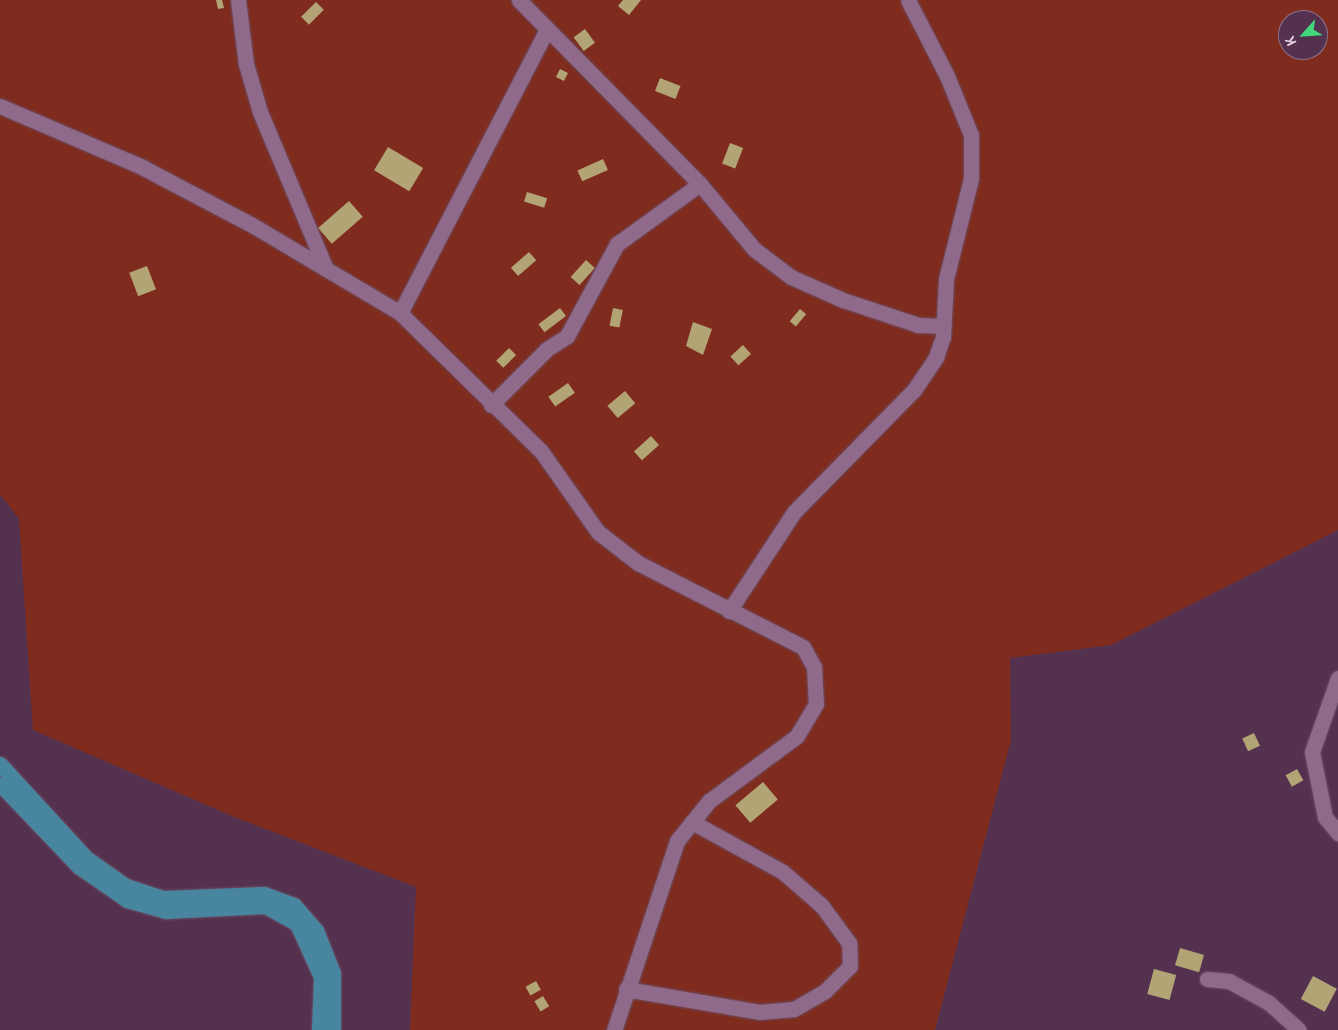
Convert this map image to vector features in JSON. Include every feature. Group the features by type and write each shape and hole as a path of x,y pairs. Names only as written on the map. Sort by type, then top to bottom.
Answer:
{"main road":[{"path":"0,764 86,858 126,886 163,898 264,894 294,905 316,930 333,972 333,1030"},
{"path":"0,784 78,866 127,900 166,911 266,906 297,924 321,977 319,1030"}],"street":[{"path":"238,0 246,64 260,112 326,269"},
{"path":"519,0 700,184 754,249 791,277 918,326 943,326"},
{"path":"729,611 794,512 914,390 936,357 943,326 946,279 971,179 971,135 948,76 908,0"},
{"path":"400,313 547,29"},
{"path":"0,106 142,167 326,269 400,313 491,405 541,451 598,532 638,563 729,611 803,646 814,667 816,704 797,736 709,801 677,842 626,989 614,1030"},
{"path":"491,405 547,349 567,336 617,244 700,184"},
{"path":"1338,678 1312,752 1325,817 1338,833"},
{"path":"626,989 759,1012 794,1009 825,991 850,966 850,943 822,906 783,872 692,822"},
{"path":"1207,978 1235,984 1269,1003 1299,1030"}],"shaded area":[{"path":"0,0 1338,0 1338,530 1111,645 1010,658 1011,740 935,1030 410,1030 416,887 232,816 33,730 19,519 0,494"}],"building":[{"path":"216,0 222,0 224,8 218,9"},
{"path":"623,0 641,0 629,15 618,6"},
{"path":"316,2 324,10 309,25 301,17"},
{"path":"585,29 595,43 584,51 574,37"},
{"path":"560,69 568,73 564,81 556,77"},
{"path":"660,78 681,86 676,99 655,91"},
{"path":"730,143 743,148 735,169 722,164"},
{"path":"388,147 423,168 409,191 374,170"},
{"path":"603,159 608,170 582,181 577,170"},
{"path":"527,192 547,198 544,208 524,202"},
{"path":"349,201 363,217 332,244 318,228"},
{"path":"529,252 536,260 518,276 511,268"},
{"path":"586,260 595,268 580,285 571,277"},
{"path":"147,266 156,289 138,296 129,273"},
{"path":"560,308 566,316 544,332 538,324"},
{"path":"613,308 623,310 619,328 610,326"},
{"path":"800,309 806,314 796,326 790,321"},
{"path":"693,322 712,329 703,355 686,346"},
{"path":"743,345 751,354 738,365 730,356"},
{"path":"509,348 516,355 503,368 496,361"},
{"path":"568,383 575,393 555,407 548,397"},
{"path":"625,391 635,403 618,418 607,406"},
{"path":"651,436 659,445 642,460 634,451"},
{"path":"1254,733 1260,746 1248,751 1242,738"},
{"path":"1297,769 1303,780 1292,787 1286,775"},
{"path":"763,782 778,800 750,823 735,805"},
{"path":"1180,948 1204,955 1199,972 1175,965"},
{"path":"1154,969 1176,975 1169,1000 1147,994"},
{"path":"1313,976 1337,989 1325,1012 1301,999"},
{"path":"536,981 541,990 530,996 526,987"},
{"path":"543,996 549,1006 541,1011 534,1001"}]}
